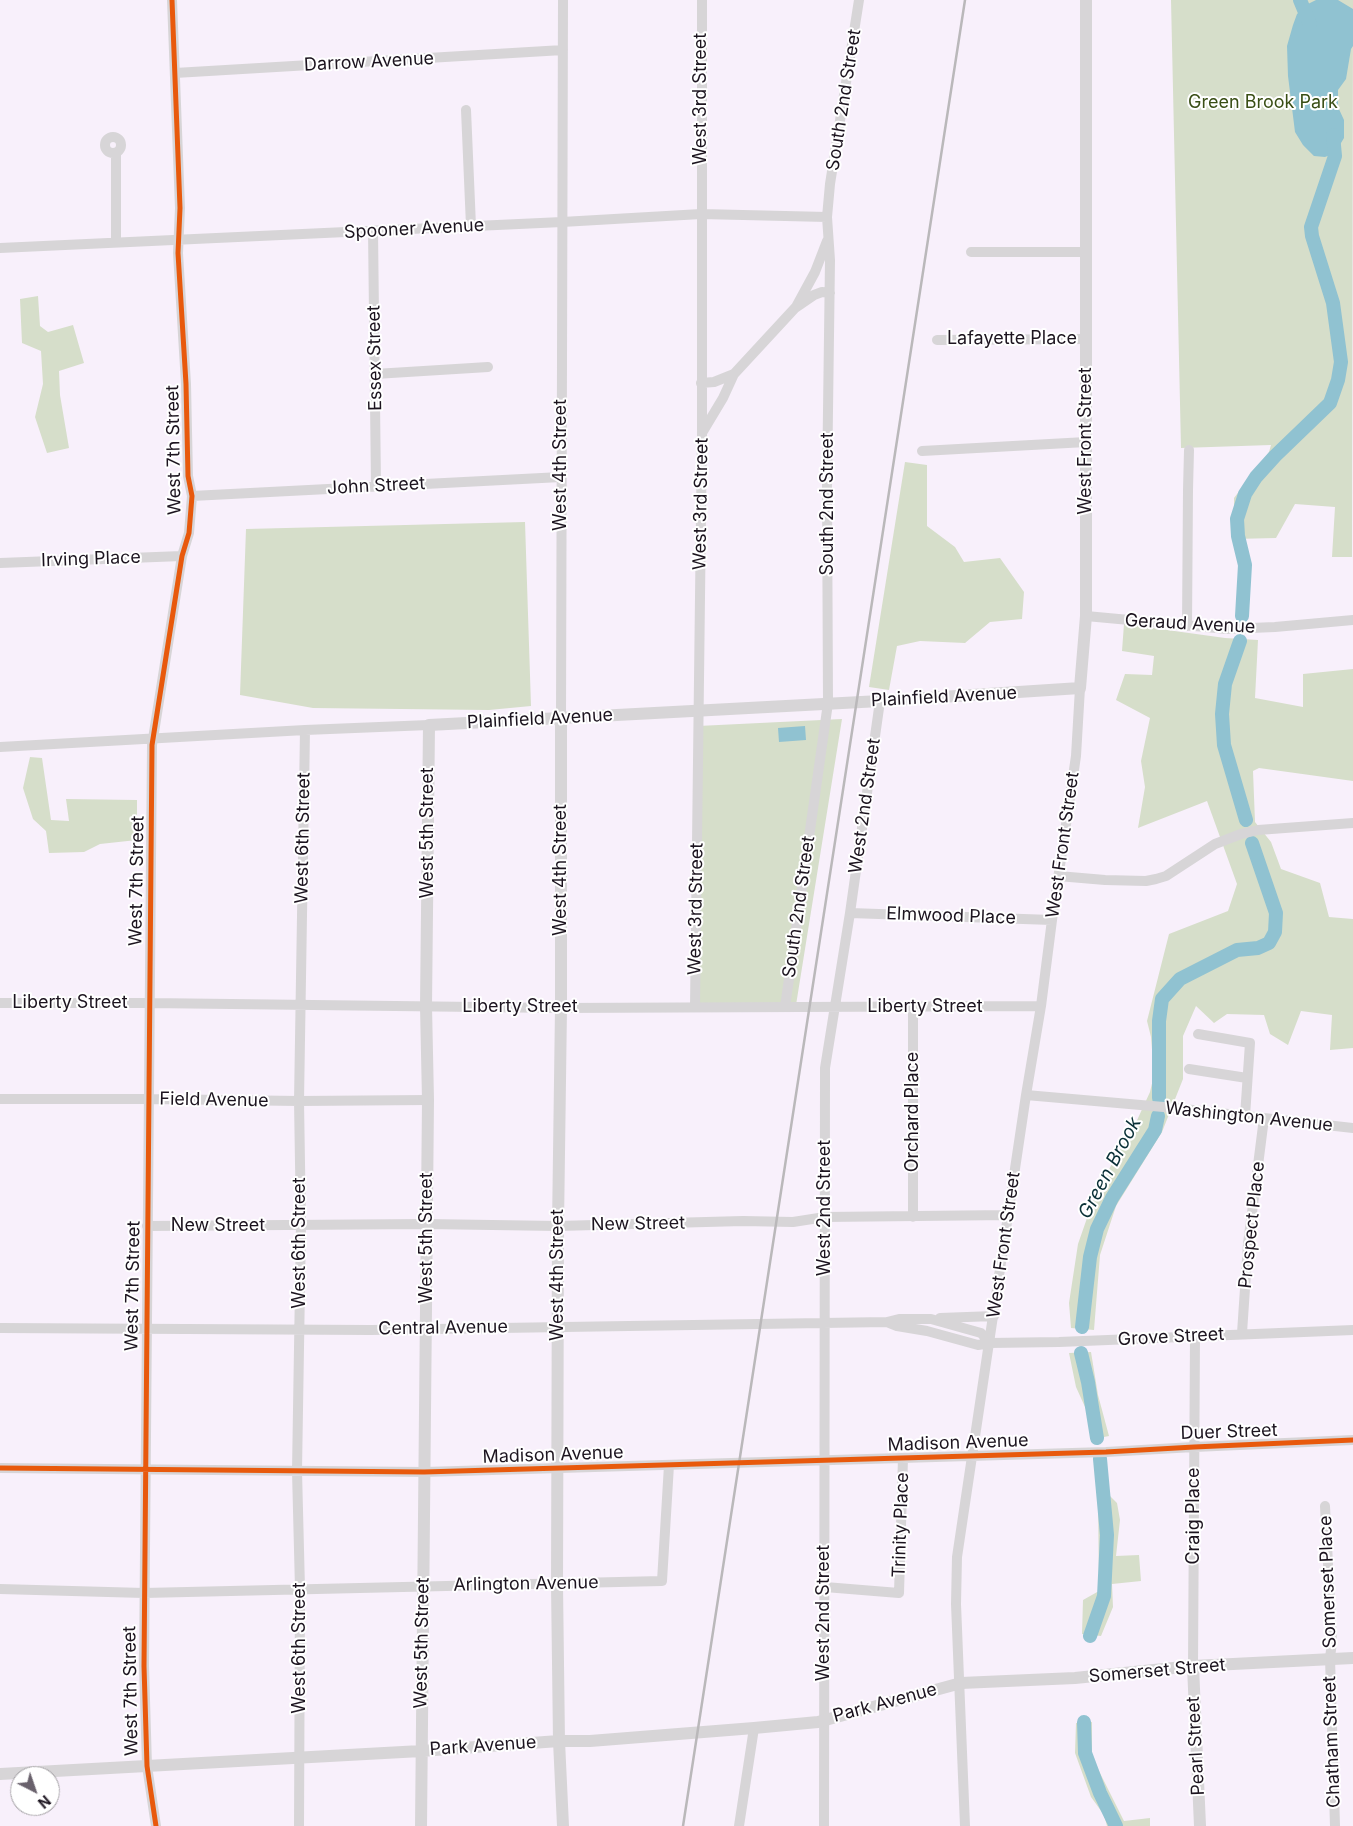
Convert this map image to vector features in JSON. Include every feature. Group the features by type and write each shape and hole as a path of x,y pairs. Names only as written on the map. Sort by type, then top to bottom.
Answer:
{"main road":[{"name":"West Front Street","path":"1080,688 1086,616 1086,0"},
{"name":"Plainfield Avenue","path":"429,725 880,701 1080,688"},
{"name":"West 4th Street","path":"561,718 557,1584 559,1741 564,1826"},
{"name":"West 5th Street","path":"421,1826 428,1100 426,1006 429,725"},
{"name":"Somerset Street","path":"961,1683 1075,1678 1193,1666 1353,1658"},
{"name":"Pearl Street","path":"1193,1666 1200,1826"},
{"name":"Park Avenue","path":"0,1774 422,1751 559,1741 590,1741 754,1728 824,1720 961,1683"}],"street":[{"name":"West 7th Street","path":"156,1826 147,1766 144,1707 149,1003 153,739 182,556 188,533 192,496 188,476 186,384 178,253 180,208 172,0"},
{"name":"West 4th Street","path":"561,718 563,0"},
{"name":"West 3rd Street","path":"695,1007 702,433 702,0"},
{"name":"South 2nd Street","path":"785,1006 828,703 827,486 830,260 827,217 830,184 859,0"},
{"name":"Darrow Avenue","path":"175,73 563,50"},
{"path":"466,110 471,226"},
{"path":"116,153 116,242"},
{"name":"Spooner Avenue","path":"0,248 701,214 827,217"},
{"name":"Essex Street","path":"373,230 376,486"},
{"path":"795,308 815,272 828,238"},
{"path":"971,252 1086,252"},
{"path":"702,433 723,398 734,374 795,308 814,295 822,292 830,293"},
{"name":"Lafayette Place","path":"937,340 1086,339"},
{"path":"375,374 488,367"},
{"path":"702,383 714,382 734,374"},
{"path":"922,451 1086,442"},
{"path":"1187,626 1189,450"},
{"name":"John Street","path":"192,496 561,477"},
{"name":"Irving Place","path":"0,563 182,556"},
{"name":"Geraud Avenue","path":"1086,616 1227,629 1353,620"},
{"name":"West Front Street","path":"965,1826 961,1683 956,1604 957,1557 1041,1006 1076,756 1080,688"},
{"name":"West 2nd Street","path":"824,1826 825,1068 850,913 880,701"},
{"name":"Plainfield Avenue","path":"0,747 429,725"},
{"name":"West 6th Street","path":"299,1826 300,1588 297,1471 301,1225 299,1102 305,730"},
{"path":"1058,876 1146,881 1166,876 1215,844 1241,834 1258,830 1353,822"},
{"name":"Elmwood Place","path":"850,913 1052,920"},
{"name":"Liberty Street","path":"0,1003 561,1008 1041,1006"},
{"name":"Orchard Place","path":"913,1008 913,1217"},
{"path":"1198,1034 1250,1043 1245,1116"},
{"path":"1190,1069 1247,1078"},
{"name":"Washington Avenue","path":"1026,1096 1175,1108 1353,1128"},
{"name":"Field Avenue","path":"0,1099 299,1102 428,1100"},
{"name":"Prospect Place","path":"1242,1333 1248,1244 1264,1118"},
{"name":"New Street","path":"147,1226 426,1224 558,1226 743,1221 793,1222 825,1217 1009,1215"},
{"path":"931,1319 994,1316"},
{"name":"Central Avenue","path":"0,1328 300,1328 372,1330 887,1322 899,1318 931,1319 981,1333 990,1343"},
{"name":"Central Avenue","path":"887,1322 978,1345 990,1343"},
{"name":"Grove Street","path":"990,1343 1353,1330"},
{"name":"Craig Place","path":"1193,1666 1195,1336"},
{"name":"Duer Street","path":"1106,1452 1353,1440"},
{"name":"Madison Avenue","path":"0,1468 424,1472 1106,1452"},
{"name":"Trinity Place","path":"825,1587 899,1593 903,1458"},
{"name":"Arlington Avenue","path":"0,1589 144,1593 662,1581 669,1465"},
{"name":"Somerset Place","path":"1325,1506 1332,1642 1330,1658"},
{"name":"Chatham Street","path":"1330,1658 1335,1826"},
{"path":"739,1826 754,1728"}],"green space":[{"name":"Green Brook Park","path":"1171,0 1353,0 1352,557 1332,557 1335,507 1295,504 1276,538 1234,539 1234,498 1269,452 1271,445 1181,448"},
{"path":"38,296 40,326 48,332 73,325 84,363 59,371 60,395 69,448 47,453 35,417 43,384 41,351 22,343 20,299"},
{"path":"905,462 927,465 927,526 955,547 964,562 1000,558 1024,592 1022,619 990,622 965,643 920,641 897,646 889,690 869,687"},
{"path":"525,522 531,706 489,710 313,708 240,695 246,529"},
{"path":"1124,624 1225,638 1258,640 1255,698 1303,707 1303,674 1353,669 1353,781 1259,768 1253,771 1255,822 1271,842 1281,869 1320,883 1329,917 1353,919 1353,1048 1330,1050 1332,1015 1301,1011 1288,1045 1270,1034 1264,1015 1227,1014 1214,1023 1196,1006 1183,1036 1183,1079 1162,1132 1116,1206 1100,1255 1094,1330 1071,1328 1069,1303 1078,1244 1094,1198 1116,1156 1133,1129 1150,1092 1154,1075 1151,1037 1147,1021 1169,934 1228,911 1237,884 1207,801 1138,828 1145,787 1141,761 1150,718 1116,700 1125,674 1152,675 1154,656 1122,651"},
{"path":"842,719 796,1005 697,1005 698,726"},
{"path":"30,757 42,758 51,820 69,821 66,799 137,800 137,840 100,844 84,852 49,853 46,831 33,819 23,788"},
{"path":"1091,1352 1098,1395 1109,1436 1094,1439 1090,1418 1076,1387 1069,1353"},
{"path":"1098,1494 1110,1496 1117,1503 1120,1520 1116,1556 1139,1555 1141,1581 1112,1584 1113,1607 1101,1636 1082,1634 1083,1600 1099,1591"},
{"path":"1092,1722 1092,1757 1124,1821 1150,1818 1150,1826 1107,1826 1104,1815 1091,1797 1075,1753 1076,1723"}],"water":[{"path":"1316,0 1338,0 1353,9 1353,46 1346,79 1338,90 1338,107 1344,120 1344,138 1335,153 1325,157 1314,156 1303,145 1295,132 1288,76 1287,46 1297,14 1308,4"},
{"path":"805,726 806,740 779,742 778,728"}],"waterway":[{"name":"Green Brook","path":"1300,0 1310,24"},
{"name":"Green Brook","path":"1242,616 1245,565 1238,536 1237,519 1245,494 1256,477 1275,456 1330,403 1338,380 1341,362 1333,303 1312,236 1311,227 1335,156 1333,135"},
{"name":"Green Brook","path":"1240,641 1225,684 1222,714 1224,745 1246,820"},
{"name":"Green Brook","path":"1159,1098 1159,1021 1162,999 1180,979 1237,950 1258,948 1269,943 1275,932 1276,913 1252,843"},
{"name":"Green Brook","path":"1082,1327 1090,1257 1097,1229 1112,1198 1155,1130 1158,1116"},
{"name":"Green Brook","path":"1081,1353 1088,1382 1097,1438"},
{"name":"Green Brook","path":"1090,1636 1104,1596 1107,1535 1100,1459"},
{"name":"Green Brook","path":"1084,1722 1085,1753 1100,1793 1116,1826"}],"railway":[{"path":"683,1826 965,0"}],"cycle path":[{"path":"156,1826 147,1766 144,1666 152,745 182,556 189,533 192,496 188,476 186,384 178,253 180,208 172,0"},
{"path":"0,1468 424,1472 1106,1452 1353,1440"}]}
